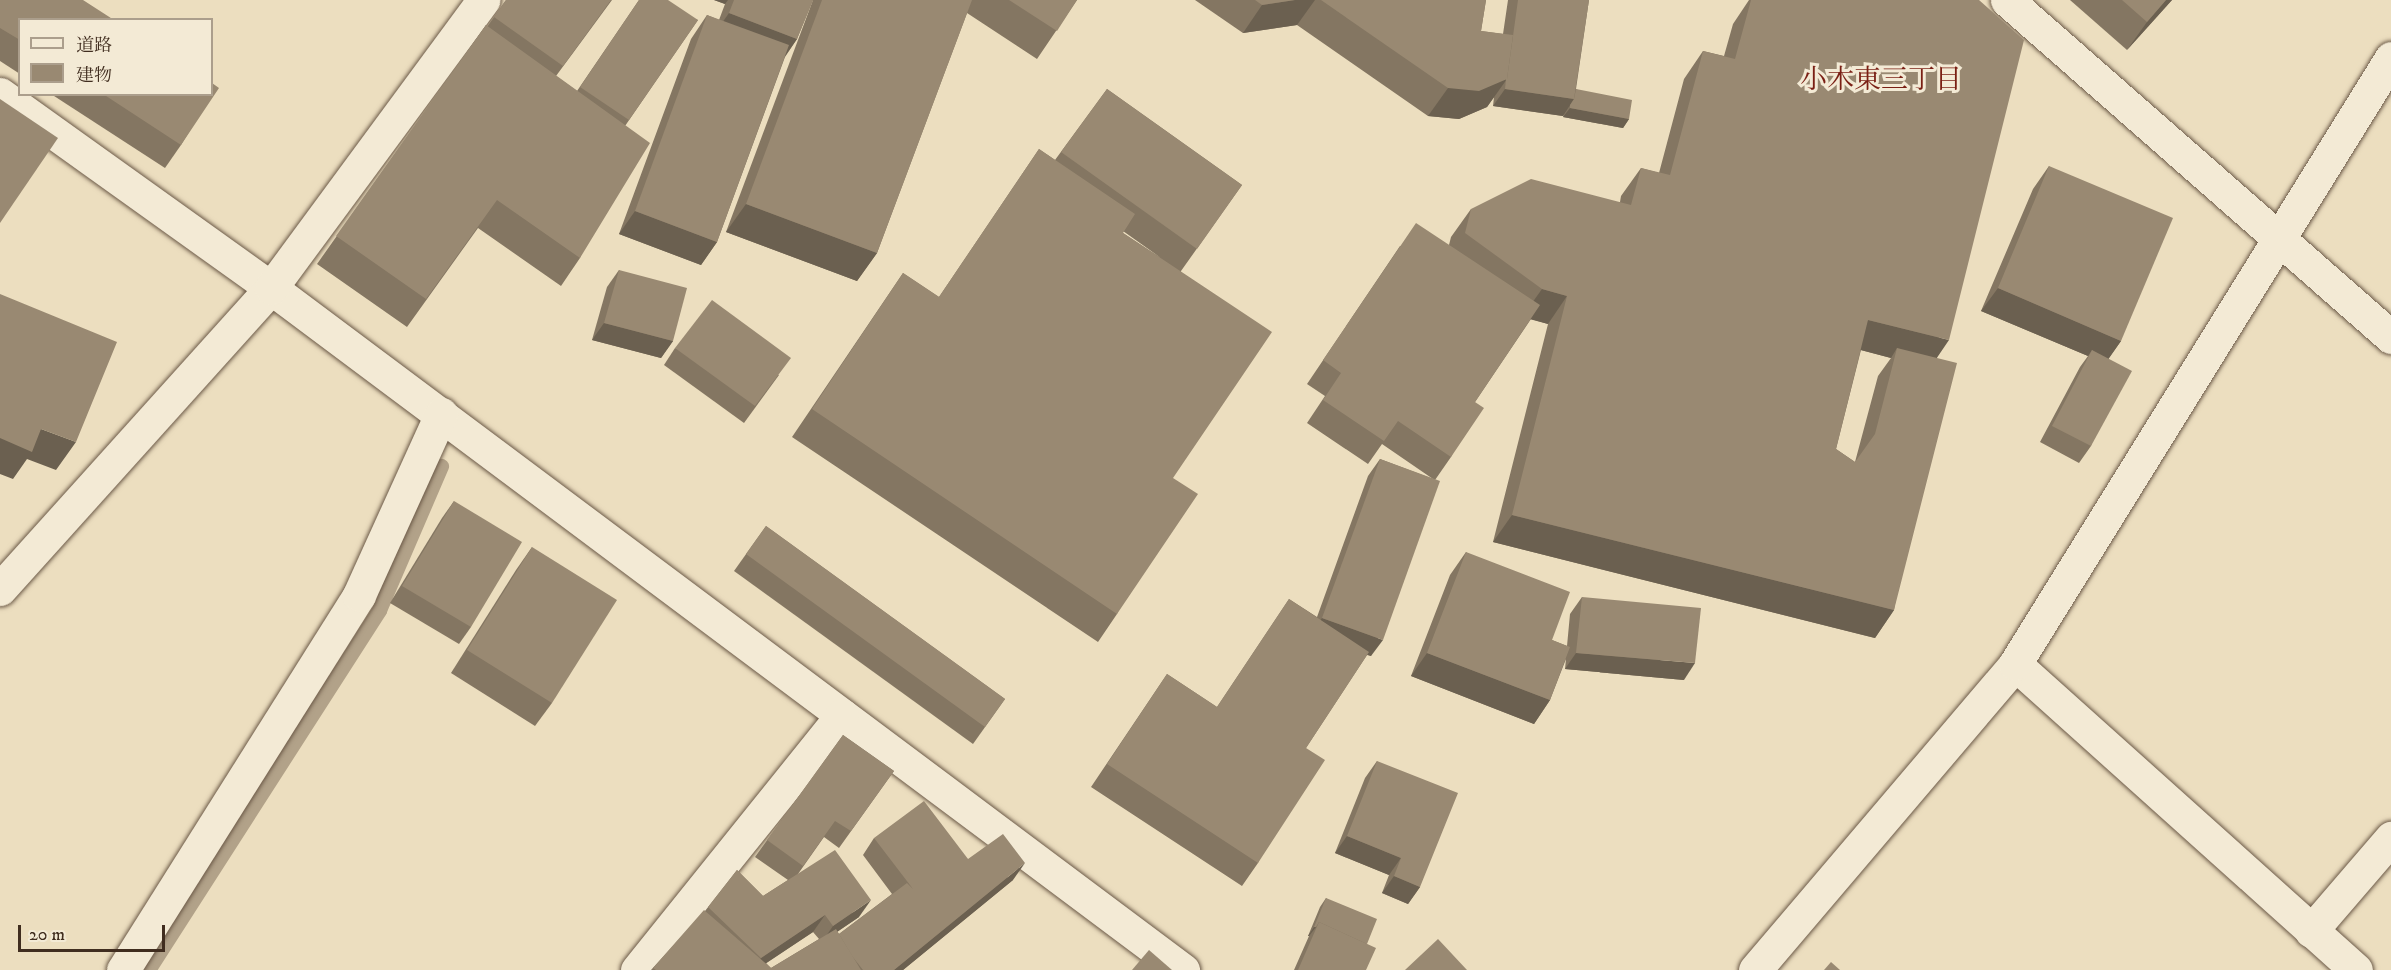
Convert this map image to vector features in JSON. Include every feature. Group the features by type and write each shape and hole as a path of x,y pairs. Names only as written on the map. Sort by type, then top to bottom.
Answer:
{"street":[{"path":"0,589 271,288 483,0"},
{"path":"2007,0 2391,337"},
{"path":"1755,970 2015,664 2280,241 2391,58"},
{"path":"0,94 271,288 1183,970"},
{"path":"123,970 359,595 441,414"},
{"path":"2015,664 2356,970"},
{"path":"637,970 842,715"},
{"path":"2311,931 2391,838"}],"building":[{"path":"0,0 83,0 111,18 18,18 18,39 0,28"},
{"path":"506,0 611,0 563,66 494,17"},
{"path":"639,0 668,0 698,20 629,120 580,87"},
{"path":"734,0 813,0 797,39 729,13"},
{"path":"822,0 972,0 877,253 746,204"},
{"path":"1009,0 1077,0 1057,31"},
{"path":"1255,0 1295,0 1262,5"},
{"path":"1321,0 1486,0 1481,31 1513,35 1507,79 1479,91 1448,88"},
{"path":"1518,0 1589,0 1574,99 1505,89"},
{"path":"1751,0 1979,0 2024,40 1949,340 1868,320 1836,449 1855,462 1875,434 1897,348 1957,363 1894,610 1512,515 1567,296 1542,289 1465,233 1471,209 1531,179 1631,205 1641,168 1670,175 1703,51 1735,59"},
{"path":"2122,0 2166,0 2147,22"},
{"path":"707,15 789,45 717,242 635,211"},
{"path":"486,25 650,143 580,258 497,200 426,299 336,236"},
{"path":"213,84 219,88 181,145 106,96 213,96"},
{"path":"1107,89 1242,185 1197,249 1061,152"},
{"path":"1576,89 1632,100 1629,119 1570,108"},
{"path":"0,99 58,138 0,223"},
{"path":"1039,149 1135,214 1123,233 1272,332 1173,478 1198,494 1117,614 812,409 903,273 939,297"},
{"path":"2049,166 2173,218 2121,341 1998,288"},
{"path":"1416,223 1540,305 1475,402 1484,408 1451,457 1398,421 1384,441 1323,400 1341,373 1323,360"},
{"path":"619,270 687,288 673,341 604,323"},
{"path":"0,294 117,342 76,442 41,429 32,452 0,438"},
{"path":"712,300 791,358 755,406 675,348"},
{"path":"2092,350 2132,371 2091,446 2052,426"},
{"path":"1380,459 1440,481 1383,640 1322,618"},
{"path":"454,501 522,542 471,627 402,586"},
{"path":"766,526 1005,699 985,727 746,554"},
{"path":"532,547 617,600 552,703 467,650"},
{"path":"1466,552 1570,592 1552,640 1570,647 1550,700 1427,653"},
{"path":"1582,597 1701,608 1695,663 1576,653"},
{"path":"1289,599 1369,652 1306,748 1325,760 1258,863 1107,764 1167,674 1217,707"},
{"path":"843,735 894,771 851,831 835,821 803,866 767,840"},
{"path":"1377,761 1458,793 1420,887 1394,876 1401,858 1347,836"},
{"path":"924,801 968,859 1003,834 1025,863 894,970 863,970 839,934 907,883 913,889 874,838"},
{"path":"835,850 871,900 833,926 825,915 761,958 708,907 737,870 763,896"},
{"path":"1326,898 1377,919 1367,944 1319,922 1314,927"},
{"path":"704,910 771,968 836,929 861,970 656,970 653,968"},
{"path":"1319,922 1376,948 1366,970 1298,970"},
{"path":"1438,939 1467,970 1405,970"},
{"path":"1149,950 1172,970 1132,970"},
{"path":"1831,962 1840,970 1824,970"}],"waterway":[{"path":"148,970 379,610 441,466"}],"district":[{"name":"小木東三丁目","path":"1881,81"}]}
